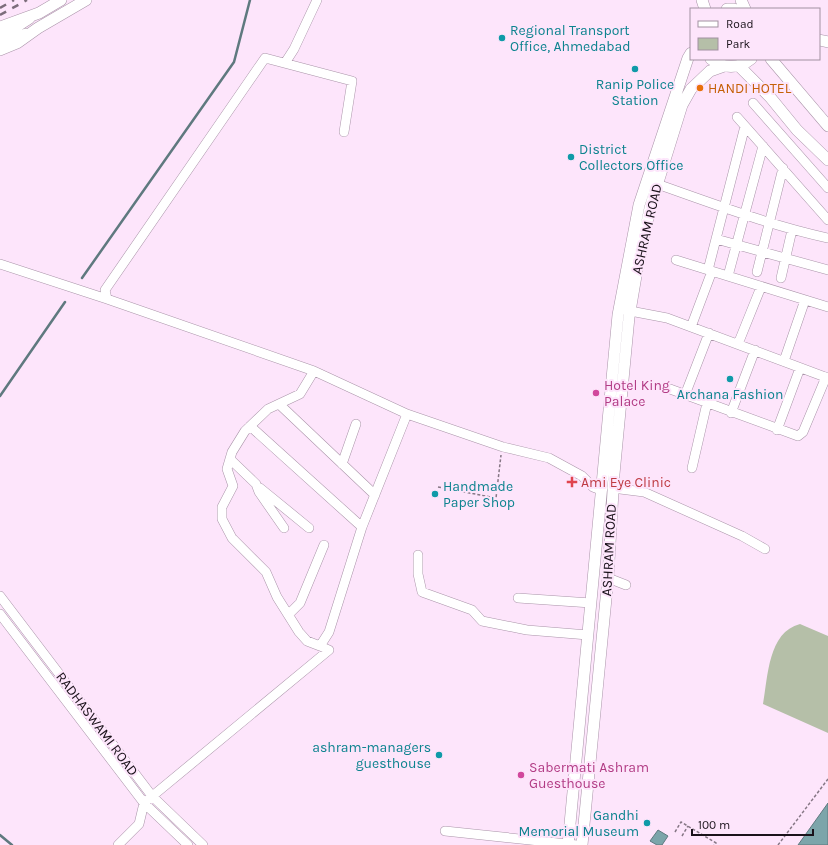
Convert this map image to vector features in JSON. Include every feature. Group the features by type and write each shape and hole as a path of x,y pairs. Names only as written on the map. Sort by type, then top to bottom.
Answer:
{"main road":[{"path":"0,26 38,13 62,0"},
{"path":"0,50 17,43 38,28 86,0"},
{"name":"ASHRAM ROAD","path":"571,845 591,603 607,489 625,310 639,205 690,56"},
{"path":"713,60 724,66 740,66 749,60"},
{"path":"772,60 828,126"},
{"name":"ASHRAM ROAD","path":"625,310 650,208 682,105 691,89 710,71 724,66"},
{"path":"740,66 770,97 797,130 828,160"},
{"name":"ASHRAM ROAD","path":"582,845 608,578 607,489"}],"street":[{"path":"285,63 294,49 317,0"},
{"path":"0,36 7,34 38,13"},
{"path":"0,43 38,28"},
{"path":"107,299 105,290 265,58 352,81 344,132"},
{"path":"753,103 828,188"},
{"path":"737,117 828,220"},
{"path":"691,327 710,270 723,208 745,126"},
{"path":"728,276 738,244 763,146"},
{"path":"757,272 768,223 783,168"},
{"path":"657,184 745,216 792,230 828,238"},
{"path":"781,278 792,230"},
{"path":"716,239 828,270"},
{"path":"676,260 828,307"},
{"path":"0,264 107,299 314,371 407,414 502,447 549,458 582,476 593,486 607,489 630,489 651,495 742,536 765,549"},
{"path":"738,344 761,287"},
{"path":"784,361 805,300"},
{"path":"625,310 667,318 827,378 803,432 798,436 777,430 670,389"},
{"path":"685,395 709,333"},
{"path":"731,412 755,350"},
{"path":"777,430 800,368"},
{"path":"118,845 138,824 144,802 329,650 307,641 299,632 277,597 266,572 232,538 222,518 222,507 233,486 227,469 230,459 245,431 268,409 300,394 314,371"},
{"path":"279,404 375,495"},
{"path":"692,468 707,404"},
{"path":"320,646 329,632 362,527 407,414"},
{"path":"342,464 356,424"},
{"path":"250,426 362,527"},
{"path":"230,459 256,484 309,528"},
{"path":"256,484 259,492 284,528"},
{"path":"289,614 300,604 324,545"},
{"path":"418,555 418,574 422,592 472,610 482,621 528,630 588,635"},
{"path":"608,578 626,585"},
{"name":"RADHASWAMI ROAD","path":"0,596 152,796 203,845"},
{"path":"518,598 591,603"},
{"name":"RADHASWAMI ROAD","path":"0,614 144,802 188,845"},
{"path":"445,831 571,845"}],"path":[{"path":"438,488 496,498 502,447"},
{"path":"778,845 828,779"},
{"path":"675,832 680,822 716,843 714,845"},
{"path":"682,836 688,826"}],"green space":[{"path":"800,624 828,636 828,733 763,704 768,669 776,646 781,636 789,629"}],"shaded area":[{"path":"828,803 828,845 798,845"},
{"path":"658,830 668,836 662,845 657,845 650,841"}],"waterway":[{"path":"82,278 234,62 250,0"},
{"path":"0,396 65,302"},
{"path":"0,835 12,845"}],"railway":[{"path":"0,8 14,0"},
{"path":"0,15 27,0"}],"place":[{"name":"Regional Transport Office, Ahmedabad","path":"502,38"},
{"name":"Ranip Police Station","path":"635,69"},
{"name":"HANDI HOTEL","path":"700,88"},
{"name":"District Collectors Office","path":"571,157"},
{"name":"Archana Fashion","path":"730,379"},
{"name":"Hotel King Palace","path":"596,393"},
{"name":"Ami Eye Clinic","path":"572,482"},
{"name":"Handmade Paper Shop","path":"435,494"},
{"name":"ashram-managers guesthouse","path":"439,755"},
{"name":"Sabermati Ashram Guesthouse","path":"521,775"},
{"name":"Gandhi Memorial Museum","path":"647,823"}]}
